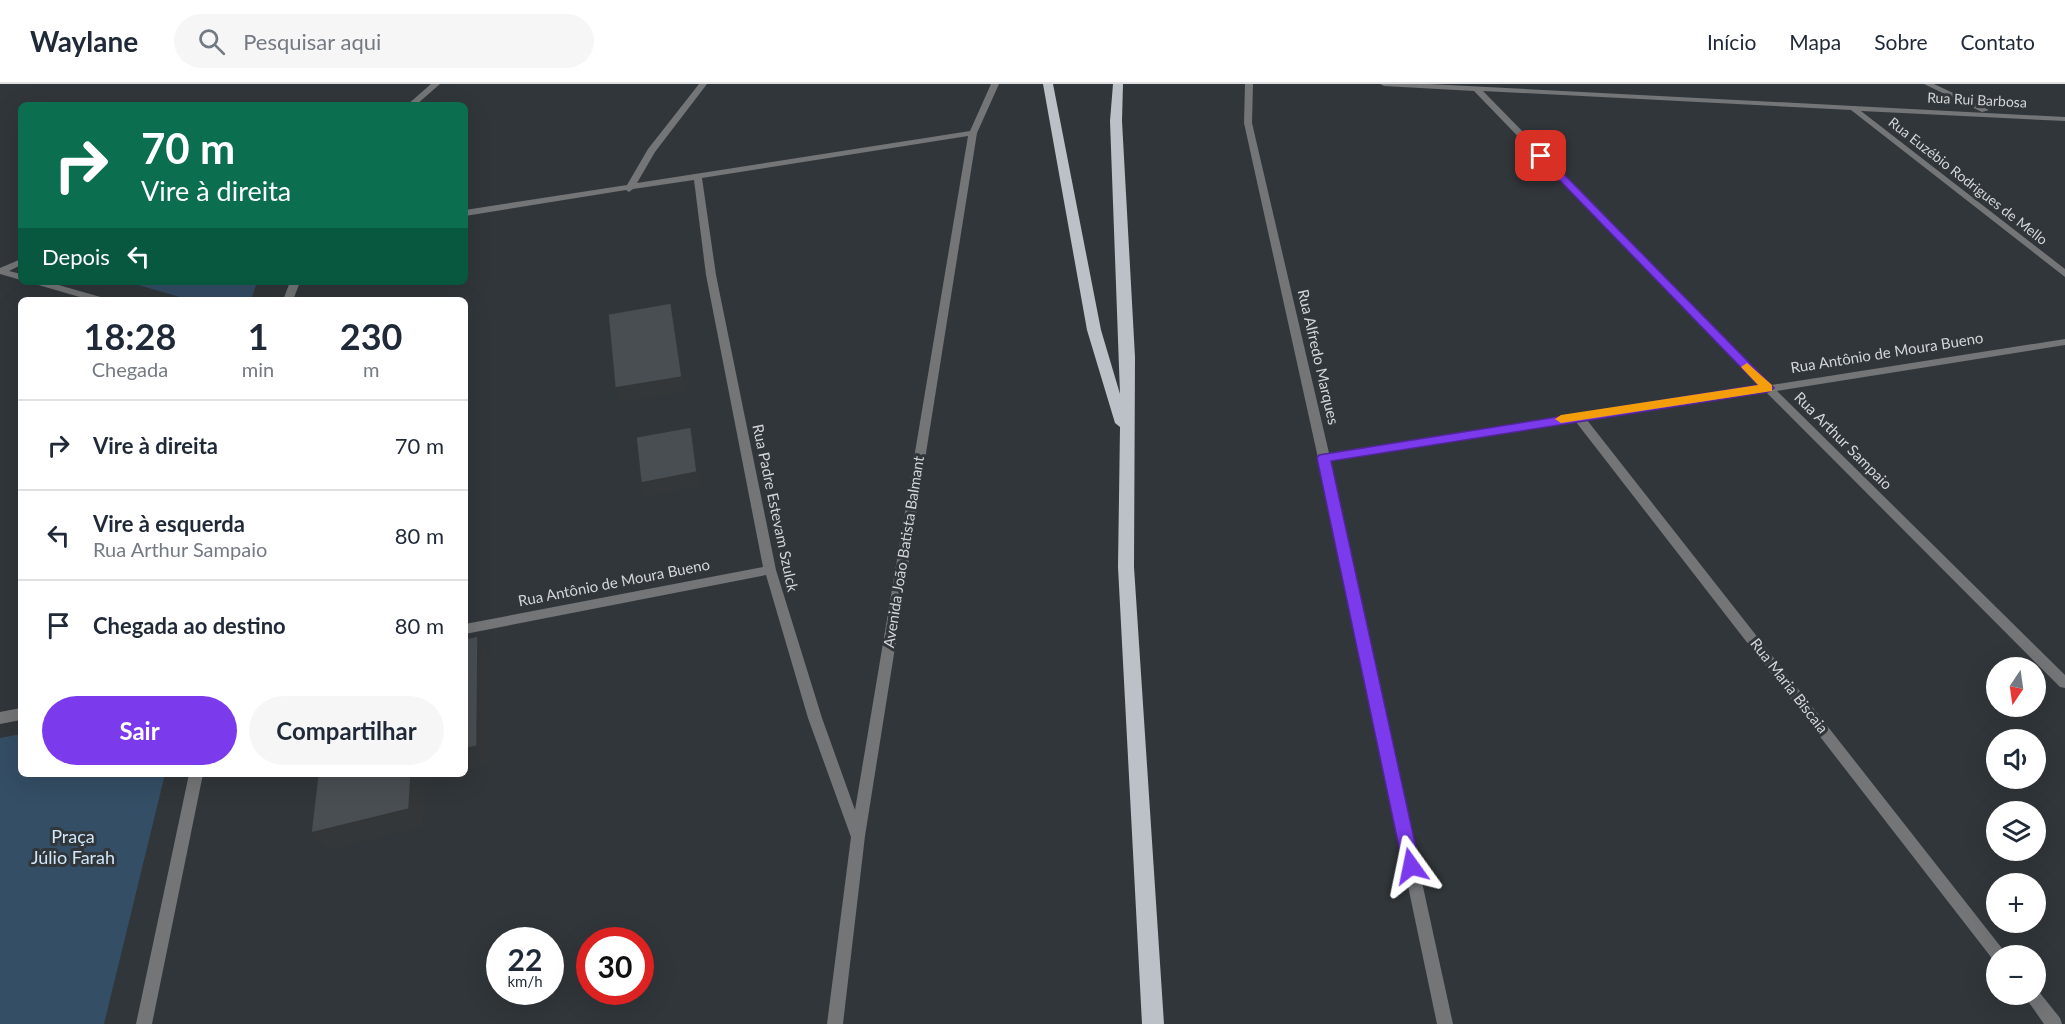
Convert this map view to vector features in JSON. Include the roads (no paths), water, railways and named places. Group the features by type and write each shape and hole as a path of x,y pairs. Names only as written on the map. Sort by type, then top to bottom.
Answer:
{"highway":[{"path":"1048,84 1094,330 1126,436"},
{"path":"1118,84 1116,121 1128,357 1126,567 1153,1024"}],"street":[{"path":"413,102 436,84"},
{"path":"629,189 651,151 703,84"},
{"name":"Avenida João Batista Balmant","path":"835,1024 858,836 973,133 995,84"},
{"name":"Rua Alfredo Marques","path":"1249,84 1248,123 1324,458 1445,1024"},
{"name":"Rua Rui Barbosa","path":"1384,84 1854,109 1991,113 2065,119"},
{"path":"1928,84 1991,113"},
{"name":"Rua Arthur Sampaio","path":"1476,89 1768,388 2065,683"},
{"name":"Rua Euzébio Rodrigues de Mello","path":"1854,109 2065,274"},
{"path":"468,213 973,133"},
{"name":"Rua Padre Estevam Szulck","path":"698,178 711,275 770,570 815,718 858,836"},
{"path":"0,271 18,263"},
{"path":"0,271 18,276"},
{"path":"48,285 90,297"},
{"name":"Rua Antônio de Moura Bueno","path":"1324,458 2065,342"},
{"name":"Rua Maria Biscaia","path":"1578,417 1991,945"},
{"name":"Rua Antônio de Moura Bueno","path":"468,628 770,570"},
{"path":"0,718 18,715"},
{"path":"144,1024 195,777"},
{"path":"2039,1005 2054,1024"}],"park label":[{"name":"Praça Júlio Farah","path":"73,847"}]}
